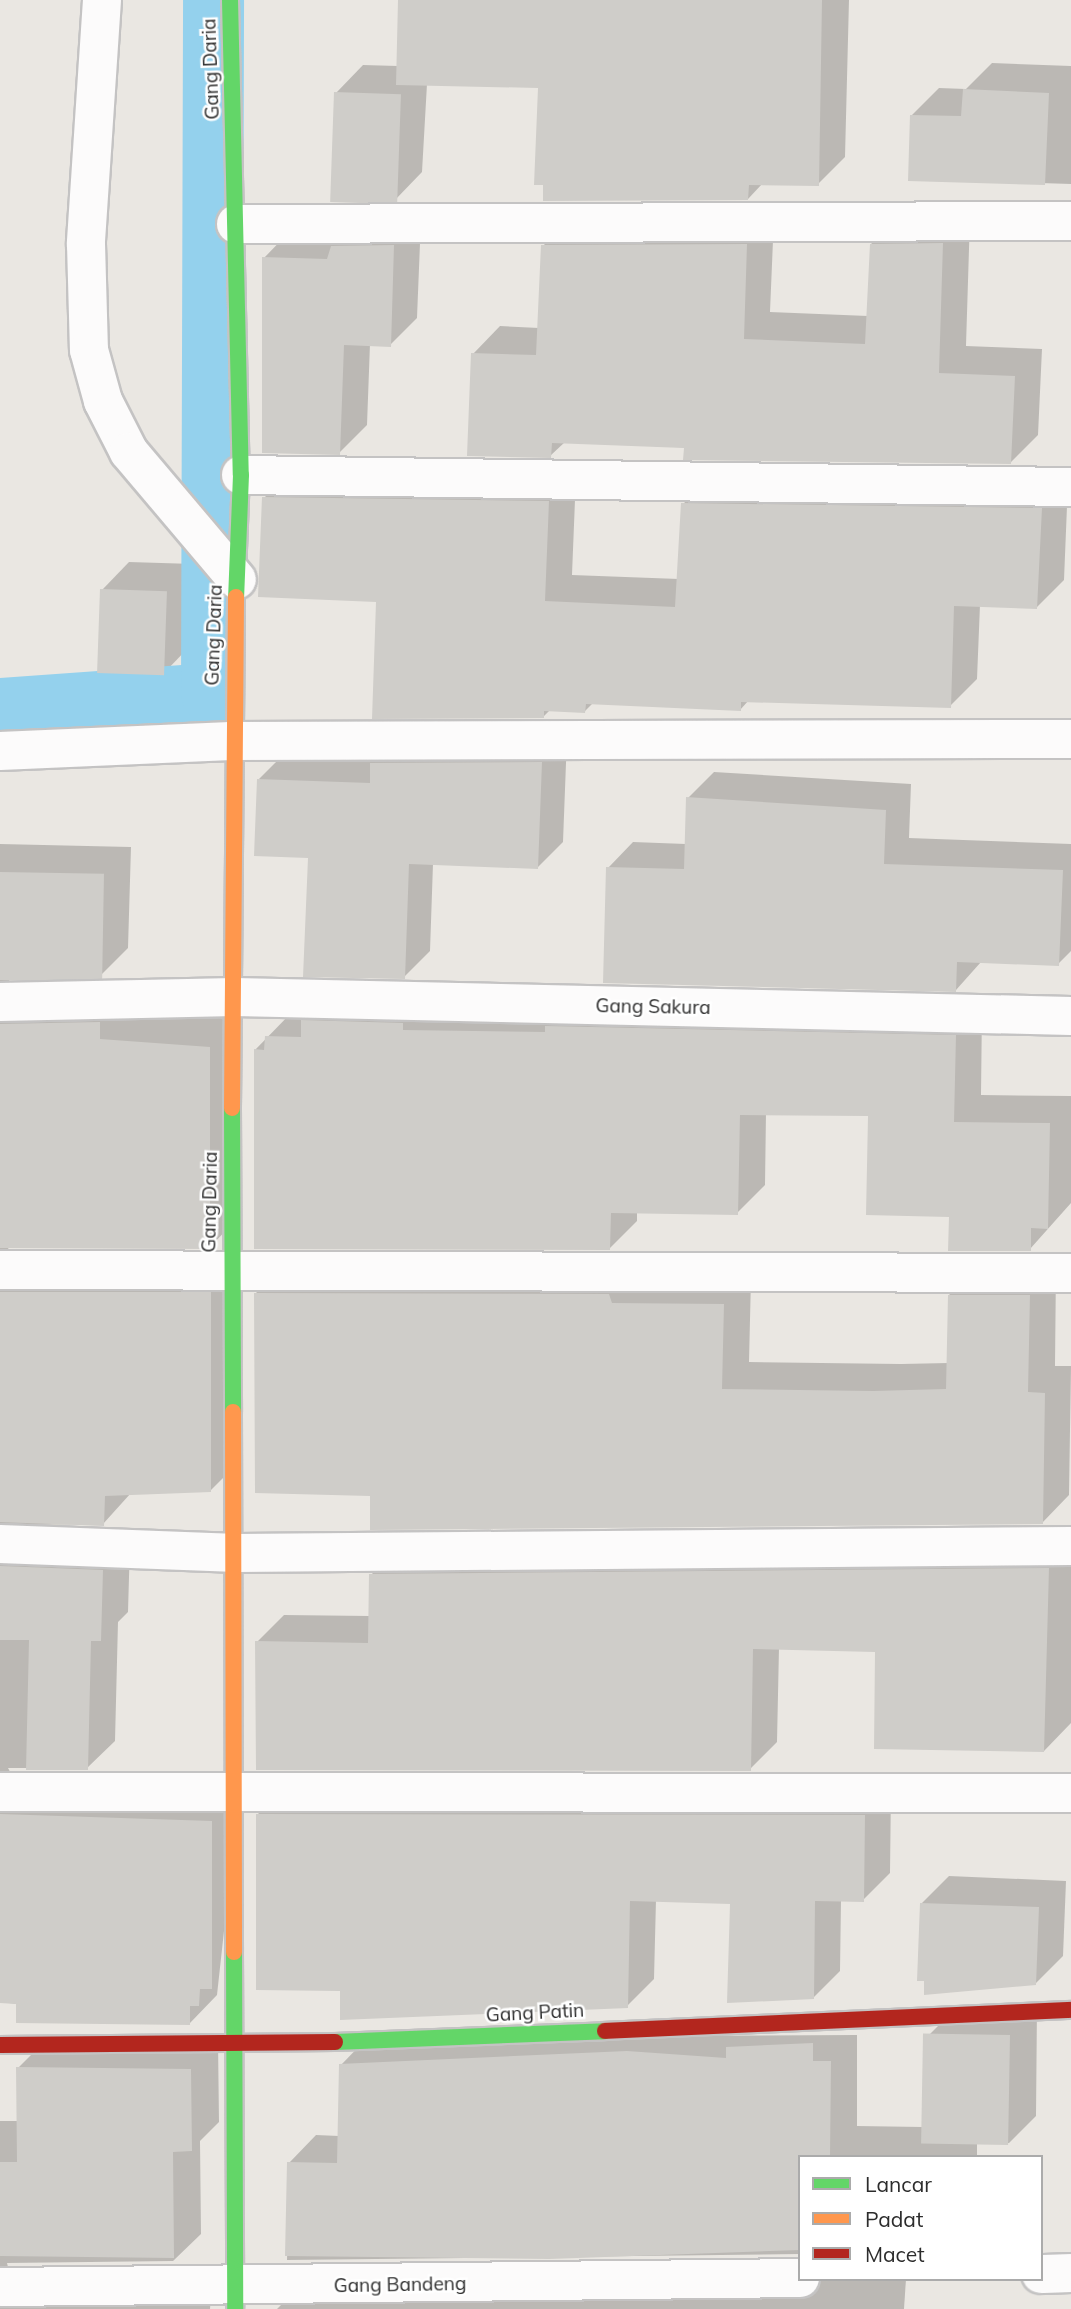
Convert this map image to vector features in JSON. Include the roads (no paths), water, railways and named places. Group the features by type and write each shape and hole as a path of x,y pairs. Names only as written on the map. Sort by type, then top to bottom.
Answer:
{"street":[{"path":"102,0 86,244 89,350 103,401 130,452 228,569"},
{"name":"Gang Daria","path":"230,0 241,475 228,569 235,997 230,1271 237,1553 232,2047 234,2298"},
{"path":"236,224 1071,221"},
{"path":"241,475 1071,487"},
{"path":"0,751 231,741 1071,739"},
{"name":"Gang Sakura","path":"0,1002 235,997 1071,1016"},
{"path":"0,1270 1071,1273"},
{"path":"0,1544 237,1553 1071,1546"},
{"path":"0,1791 234,1797 1071,1793"},
{"name":"Gang Patin","path":"0,2045 232,2047 1071,2010"},
{"path":"1043,2274 1071,2273"},
{"name":"Gang Bandeng","path":"0,2287 234,2298 798,2278"}],"waterway":[{"path":"0,708 211,693 213,0"}]}
